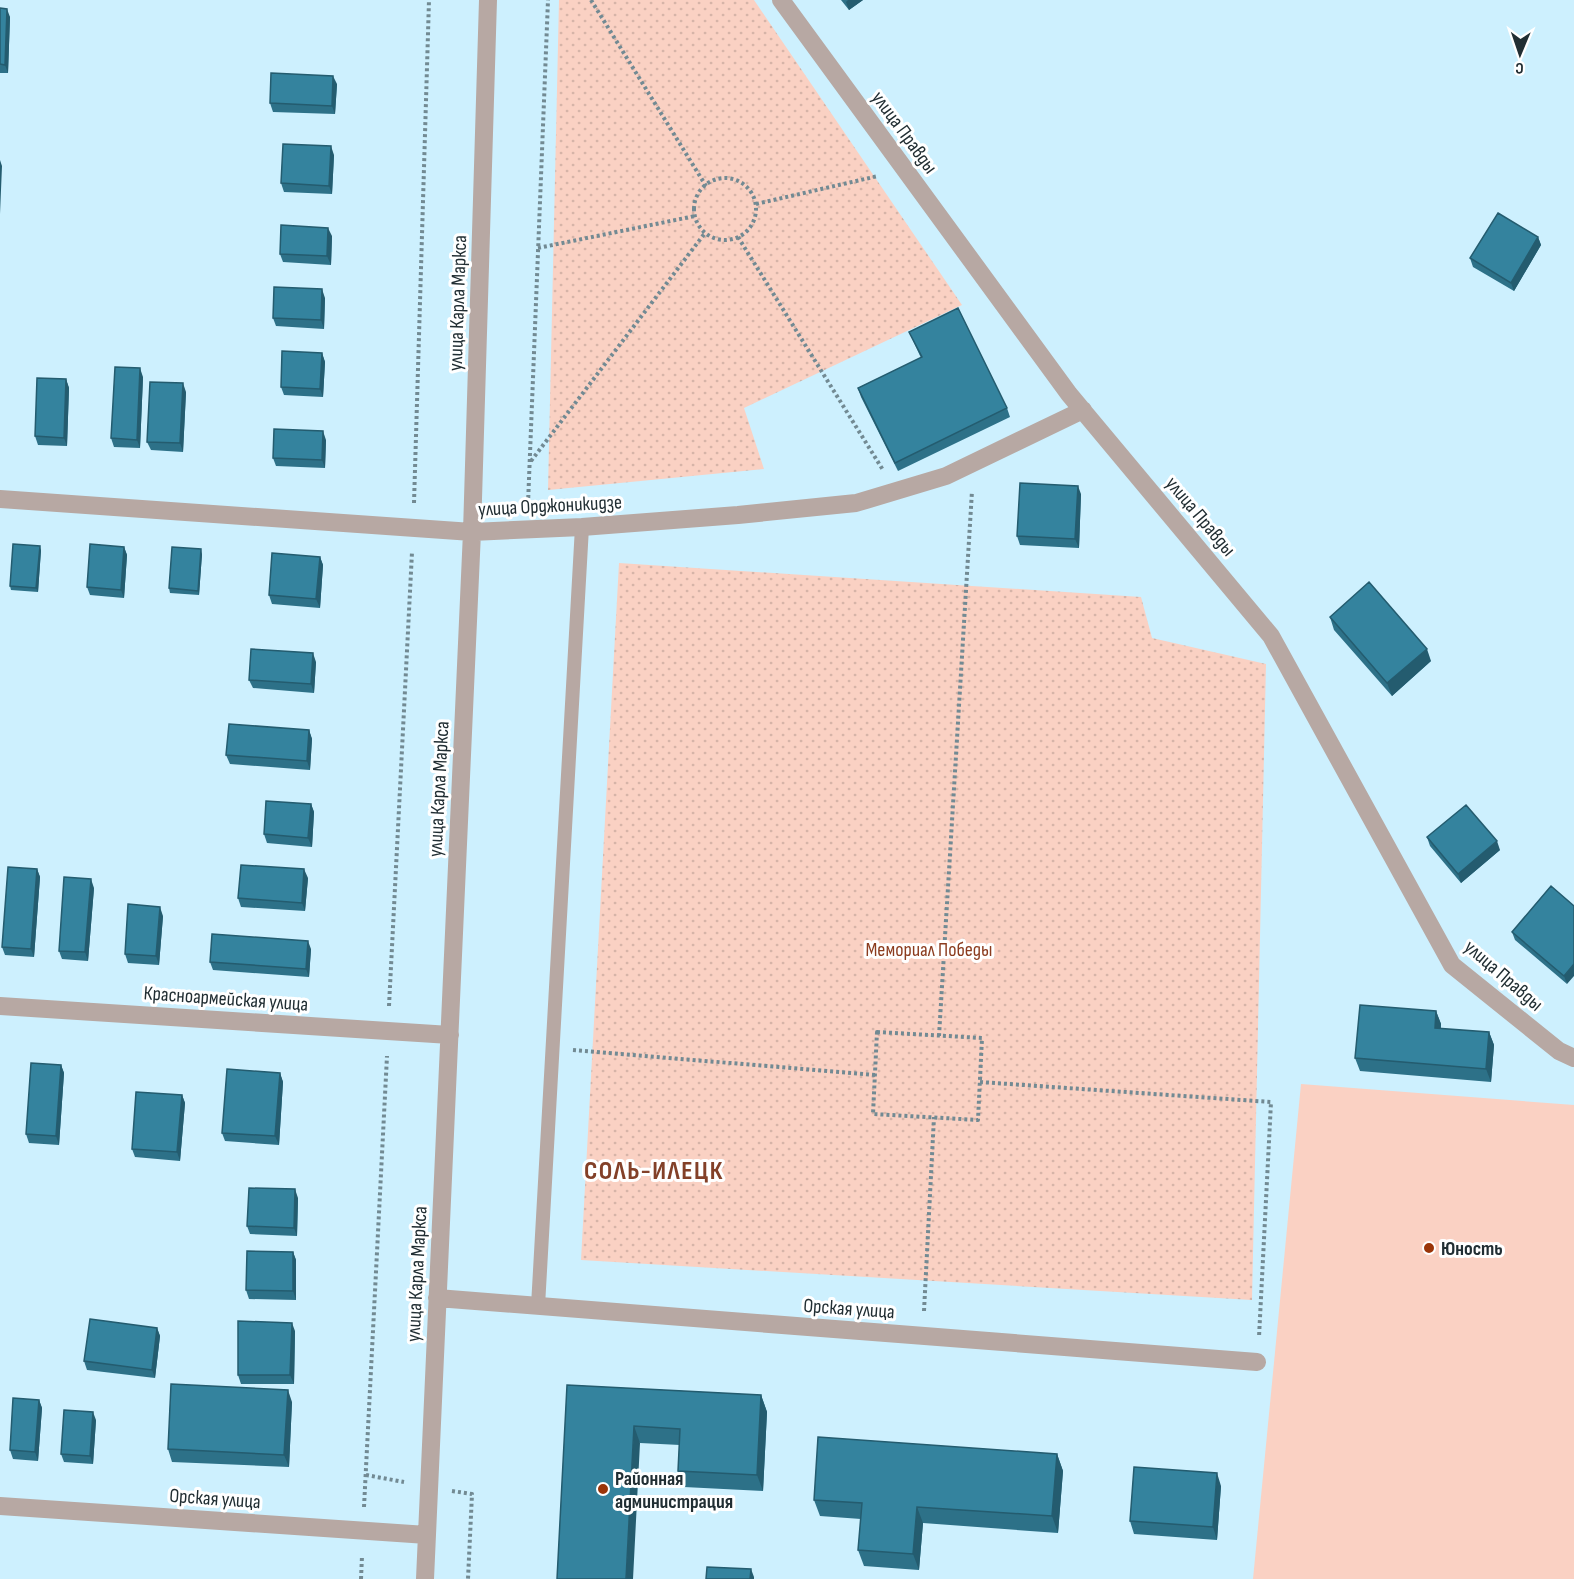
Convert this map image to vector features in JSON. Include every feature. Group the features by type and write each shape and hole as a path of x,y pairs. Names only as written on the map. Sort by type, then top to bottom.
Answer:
{"street":[{"name":"улица Карла Маркса","path":"425,1579 472,532 488,0"},
{"name":"улица Правды","path":"781,0 1062,385 1271,636 1452,965 1559,1051 1574,1058"},
{"name":"улица Орджоникидзе","path":"0,499 472,532 582,527 738,515 856,503 946,476 1083,410"},
{"name":"Красноармейская улица","path":"0,1006 450,1035"},
{"name":"Орская улица","path":"437,1298 1257,1362"},
{"name":"Орская улица","path":"0,1506 427,1535"}],"lane":[{"path":"538,1306 582,527"}],"path":[{"path":"361,1579 414,528 429,0"},
{"path":"527,528 548,0"},
{"path":"591,0 706,186"},
{"path":"756,204 905,170"},
{"path":"723,178 735,179 745,185 752,193 756,204 756,215 752,225 744,234 723,240 705,233 695,216 694,206 697,197 712,181 723,178"},
{"path":"538,248 695,216"},
{"path":"530,463 705,233"},
{"path":"738,237 896,491"},
{"path":"939,1035 974,462"},
{"path":"877,1032 939,1035 982,1038 978,1120 873,1114 877,1032"},
{"path":"553,1048 874,1075"},
{"path":"980,1082 1271,1102 1257,1362"},
{"path":"923,1336 934,1118"}],"green space":[{"path":"559,0 754,0 962,305 744,408 764,469 548,490"},
{"name":"Мемориал Победы","path":"619,563 1141,597 1152,638 1266,664 1252,1300 581,1260"},
{"name":"Юность","path":"1301,1084 1574,1105 1574,1579 1253,1579"}],"building":[{"path":"0,8 7,9 5,65 0,64"},
{"path":"271,73 333,76 332,106 270,103"},
{"path":"283,144 331,146 329,186 281,183"},
{"path":"1498,213 1538,237 1511,283 1470,258"},
{"path":"281,225 328,228 327,256 280,254"},
{"path":"274,287 322,289 321,320 273,318"},
{"path":"958,308 1007,408 895,463 858,388 922,357 909,332"},
{"path":"282,351 322,353 320,389 281,387"},
{"path":"115,367 140,368 137,440 111,438"},
{"path":"37,378 66,379 64,438 35,436"},
{"path":"150,382 183,383 180,443 147,442"},
{"path":"274,429 323,431 322,460 273,458"},
{"path":"1020,483 1078,486 1075,539 1017,536"},
{"path":"13,544 40,546 36,588 10,586"},
{"path":"90,544 124,547 121,590 87,587"},
{"path":"172,547 201,549 198,591 169,588"},
{"path":"272,553 320,557 316,599 269,595"},
{"path":"1369,582 1427,649 1387,683 1330,617"},
{"path":"251,649 313,653 311,684 249,680"},
{"path":"229,724 309,730 307,761 226,755"},
{"path":"266,801 311,804 308,838 264,834"},
{"path":"1466,805 1497,841 1458,874 1427,837"},
{"path":"241,865 304,869 302,903 238,898"},
{"path":"8,867 37,869 31,949 2,947"},
{"path":"64,877 91,879 85,952 59,951"},
{"path":"1551,886 1574,906 1574,964 1564,976 1512,932"},
{"path":"128,904 160,907 156,956 125,954"},
{"path":"212,934 308,941 306,969 210,962"},
{"path":"1360,1005 1436,1011 1435,1028 1489,1032 1486,1069 1355,1058"},
{"path":"31,1063 61,1065 56,1136 26,1134"},
{"path":"227,1069 280,1073 275,1136 222,1133"},
{"path":"136,1092 182,1095 177,1152 132,1149"},
{"path":"249,1188 295,1189 294,1228 247,1226"},
{"path":"247,1251 293,1252 293,1291 246,1290"},
{"path":"90,1319 157,1328 152,1370 84,1361"},
{"path":"238,1321 292,1323 290,1375 238,1375"},
{"path":"171,1384 288,1390 284,1455 168,1449"},
{"name":"Районная администрация","path":"567,1385 761,1395 757,1475 678,1471 680,1429 634,1426 626,1579 557,1579"},
{"path":"13,1398 39,1400 35,1452 10,1450"},
{"path":"64,1410 93,1412 90,1456 61,1454"},
{"path":"818,1437 1057,1454 1052,1516 917,1507 913,1554 858,1550 862,1503 814,1500"},
{"path":"1134,1467 1217,1473 1213,1527 1130,1521"},
{"path":"707,1567 751,1569 750,1579 706,1579"}],"place":[{"name":"Юность","path":"1429,1248"},
{"name":"Районная администрация","path":"603,1489"}],"district":[{"name":"СОЛЬ-ИЛЕЦК","path":"654,1170"}]}
